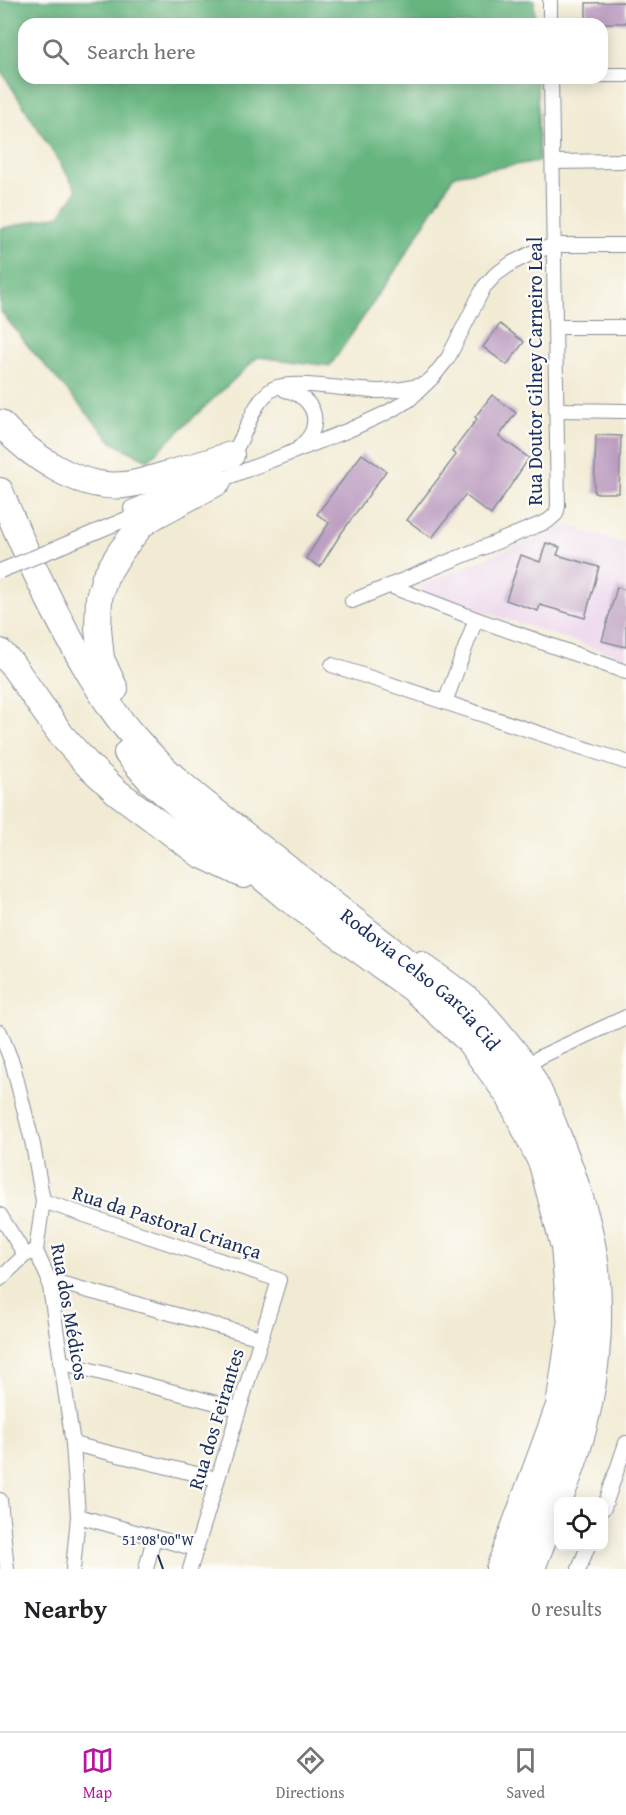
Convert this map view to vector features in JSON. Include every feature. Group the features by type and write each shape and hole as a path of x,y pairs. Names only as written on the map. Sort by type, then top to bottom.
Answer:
{"highway":[{"path":"0,423 38,458 69,474 111,486 136,483 231,455"},
{"path":"204,803 117,692 101,659 98,628 99,598 105,577 142,524 156,514 218,482"},
{"name":"Rodovia Celso Garcia Cid","path":"0,491 47,597 104,698 132,736 175,780 459,1003 512,1066 538,1109 567,1180 589,1283 591,1326 579,1399 556,1478 521,1569"},
{"name":"Rodovia Celso Garcia Cid","path":"0,533 32,604 61,658 119,743 152,782 286,897 413,989 468,1040 509,1096 542,1164 564,1247 571,1325 559,1406 498,1569"},
{"path":"0,652 11,663 62,736 117,792 201,854 286,897"}],"street":[{"path":"550,0 550,18"},
{"path":"608,75 626,75"},
{"name":"Rua Doutor Gilney Carneiro Leal","path":"352,601 548,521 553,517 558,506 551,84"},
{"path":"552,162 626,161"},
{"path":"0,561 50,545 218,482 386,413 409,400 439,371 484,287 495,275 512,263 554,245 626,245"},
{"path":"555,327 626,327"},
{"path":"0,571 50,545 204,477 231,455 261,400 272,389 290,384 378,391 402,389 427,383"},
{"path":"272,389 284,389 301,395 312,410 313,430 297,450"},
{"path":"557,410 626,411"},
{"path":"390,586 626,672"},
{"path":"445,702 476,619"},
{"path":"332,665 626,762"},
{"path":"352,919 370,918 477,999 530,1063 552,1106 572,1155 594,1228 602,1269 605,1329 591,1428 567,1497"},
{"path":"530,1063 626,1017"},
{"name":"Rua dos Médicos","path":"0,1032 13,1065 30,1133 43,1201 30,1253 49,1280 73,1444 78,1516 73,1569"},
{"name":"Rua da Pastoral Criança","path":"43,1201 279,1280"},
{"path":"0,1215 30,1253 0,1279"},
{"path":"49,1280 261,1338"},
{"name":"Rua dos Feirantes","path":"190,1569 279,1280"},
{"path":"60,1362 239,1409"},
{"path":"607,1497 626,1443"},
{"path":"73,1444 218,1479"},
{"path":"0,1500 7,1569"},
{"path":"78,1516 196,1549"},
{"path":"538,1569 554,1528"},
{"path":"146,1569 154,1537"},
{"path":"579,1569 586,1551"}],"shaded area":[{"path":"567,525 626,544 626,658 426,593 421,589 420,586 423,584"}],"green space":[{"path":"0,0 534,0 535,18 18,18 18,84 537,84 539,161 454,175 399,265 330,366 258,357 148,460 113,443 29,347 0,310 0,229 60,215 77,190 0,69"}],"building":[{"path":"626,2 626,23 608,23 608,18 586,18 586,3"},
{"path":"500,324 524,342 507,365 483,347"},
{"path":"492,395 516,413 499,436 529,458 491,515 465,495 432,538 407,520 456,455 452,452"},
{"path":"596,435 621,436 619,493 594,493"},
{"path":"362,454 386,471 320,567 306,558 329,523 317,514"},
{"path":"546,543 560,547 557,555 599,567 585,618 540,605 538,611 506,600 521,555 540,562"},
{"path":"617,587 626,590 626,647 602,641"}]}
